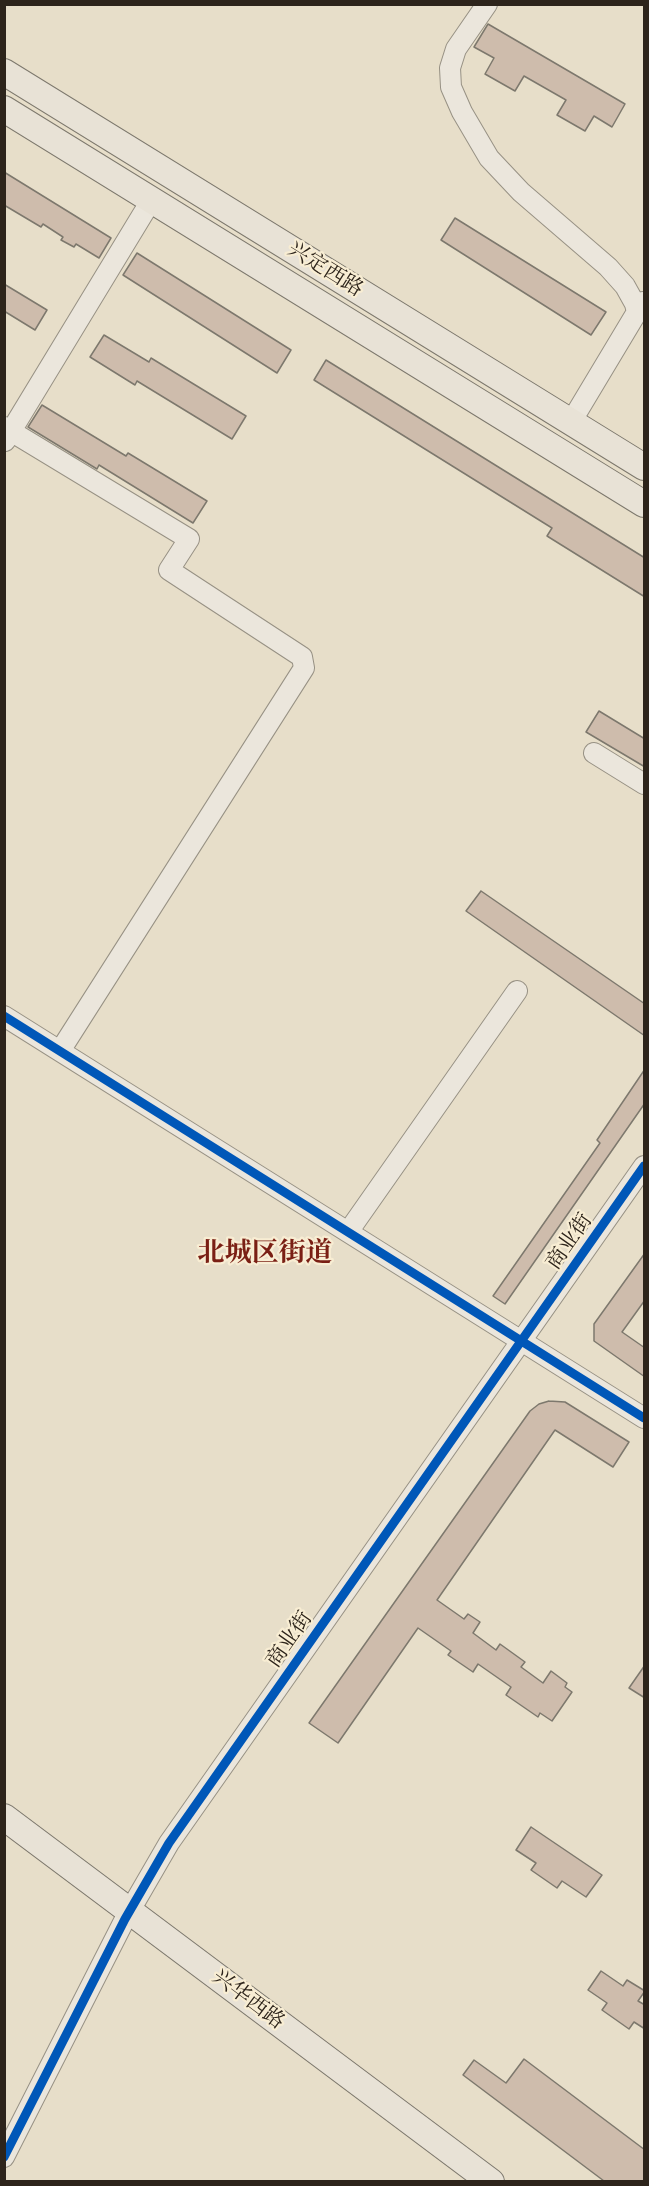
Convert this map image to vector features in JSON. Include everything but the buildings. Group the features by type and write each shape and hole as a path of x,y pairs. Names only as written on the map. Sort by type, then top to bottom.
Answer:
{"main road":[{"name":"兴定西路","path":"4,72 645,467"},
{"name":"兴定西路","path":"4,109 645,504"},
{"name":"兴华西路","path":"4,1817 492,2181"}],"street":[{"path":"487,4 456,49 450,68 451,87 462,112 489,158 521,192 608,267 625,286 635,304 641,306 571,422"},
{"path":"60,1051 304,668 302,657 169,570 189,539 7,433 152,199"},
{"path":"594,753 645,784"},
{"path":"348,1232 517,991"},
{"path":"4,1016 645,1418"},
{"name":"商业街","path":"4,2157 130,1911 169,1843 645,1166"}],"cycle path":[{"path":"4,1016 644,1418"},
{"path":"4,2157 125,1919 169,1843 644,1166"}],"district":[{"name":"北城区街道","path":"265,1254"}]}
